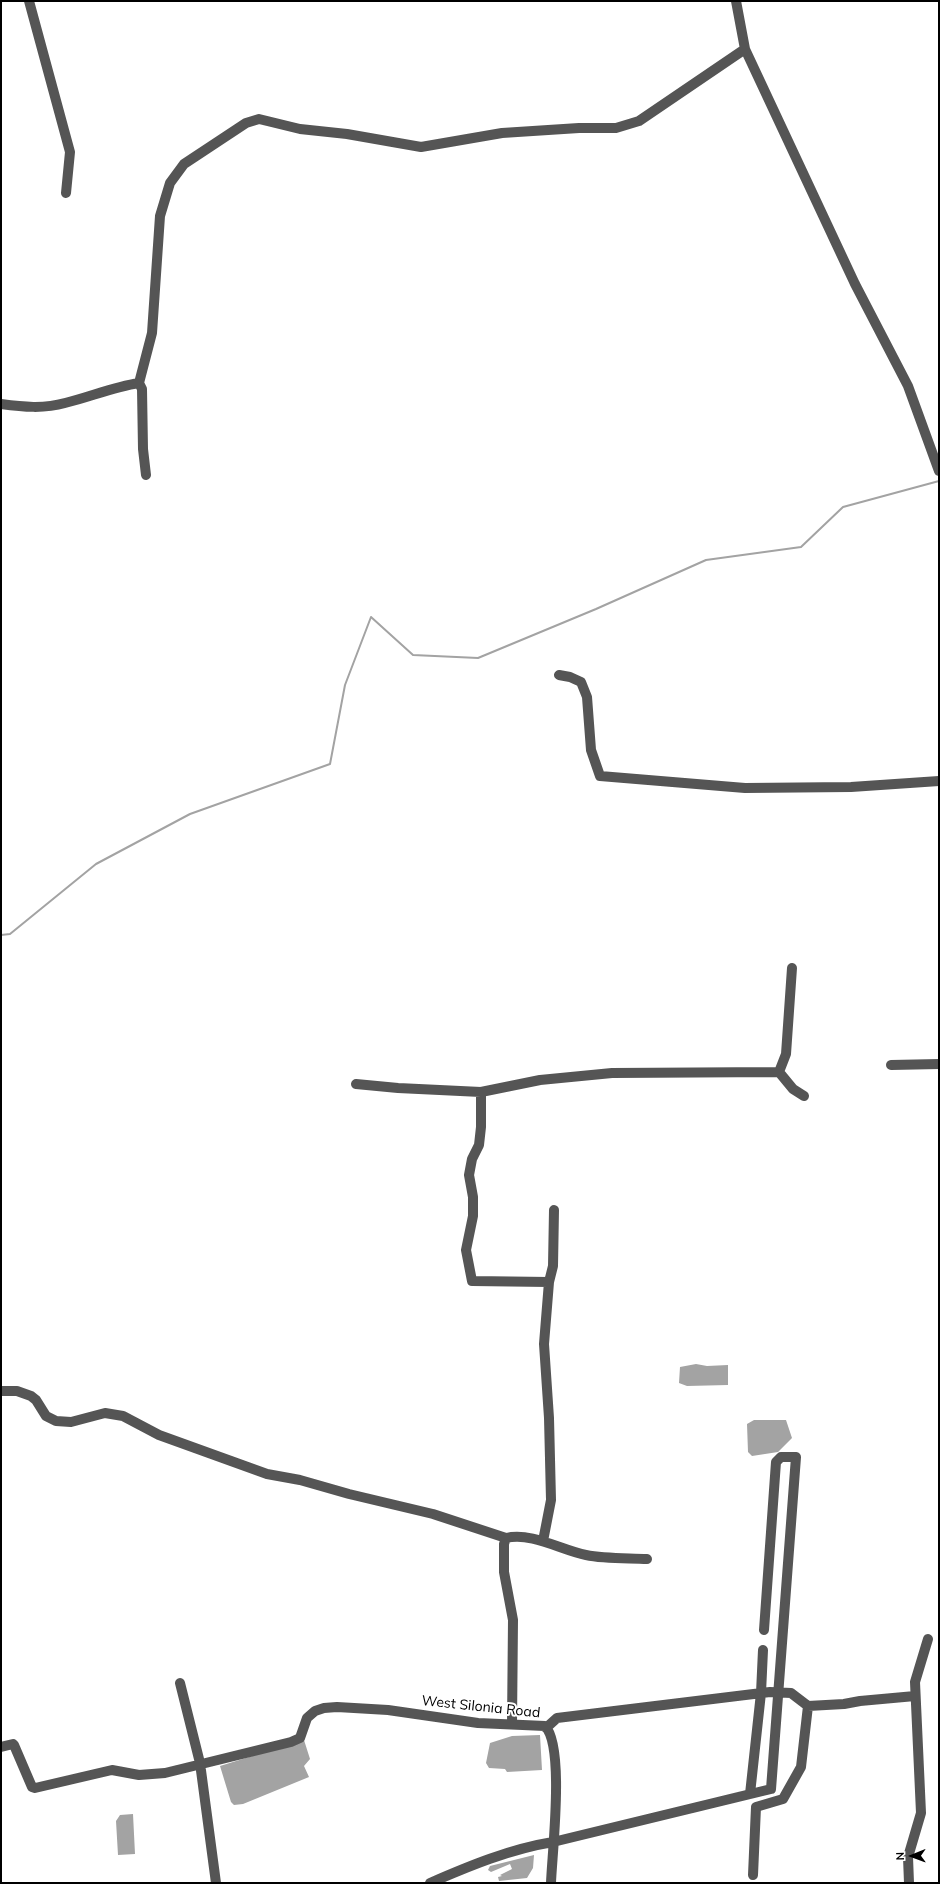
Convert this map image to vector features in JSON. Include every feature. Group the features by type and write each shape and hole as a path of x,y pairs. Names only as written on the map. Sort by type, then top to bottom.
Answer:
{"street":[{"path":"29,1 70,152 66,193"},
{"path":"736,1 745,49 856,284 908,386 939,471"},
{"path":"146,475 142,389 139,383 152,333 160,216 170,183 184,164 246,123 259,119 300,128 347,134 421,147 502,133 579,128 616,128 639,121 745,49"},
{"path":"1,404 35,408 64,404 122,385 139,383"},
{"path":"559,675 570,677 581,682 587,696 590,750 600,776 745,788 851,786 939,782"},
{"path":"779,1072 786,1054 792,968"},
{"path":"891,1065 939,1064"},
{"path":"356,1084 398,1088 481,1092 540,1080 612,1073 779,1072"},
{"path":"779,1072 793,1089 804,1096"},
{"path":"481,1092 481,1127 479,1145 472,1159 469,1175 474,1197 473,1216 466,1250 472,1281 549,1282"},
{"path":"543,1541 551,1500 549,1418 544,1344 549,1282 553,1266 554,1210"},
{"path":"1,1391 17,1391 31,1396 36,1400 46,1416 56,1421 71,1422 105,1413 123,1416 160,1435 266,1474 300,1480 349,1494 433,1514 506,1538 512,1537 543,1541 587,1555 647,1559"},
{"path":"430,1883 503,1855 534,1845 553,1842 771,1789 796,1457 781,1457 776,1462 764,1630"},
{"path":"506,1538 504,1544 504,1572 513,1620 512,1724"},
{"path":"908,1883 908,1857 921,1813 915,1682 928,1639"},
{"path":"750,1794 761,1693 763,1650"},
{"path":"180,1683 200,1763 216,1883"},
{"path":"546,1728 557,1718 761,1693 791,1694 808,1706 844,1704 860,1701 916,1696"},
{"path":"753,1875 756,1807 783,1799 801,1767 808,1706"},
{"name":"West Silonia Road","path":"200,1763 297,1740 300,1738 307,1718 315,1711 324,1708 388,1710 478,1723 512,1724 546,1728 550,1731 554,1752 556,1795 551,1883"},
{"path":"1,1747 14,1745 32,1786 35,1788 112,1770 139,1775 165,1773 200,1763"}],"shaded area":[{"path":"696,1364 707,1366 728,1365 728,1385 687,1386 679,1383 680,1367"},
{"path":"754,1420 786,1420 792,1438 778,1452 752,1456 748,1452 747,1424"},
{"path":"540,1735 542,1770 507,1772 505,1769 489,1768 486,1763 490,1743 512,1736"},
{"path":"304,1740 310,1759 304,1766 309,1777 243,1804 234,1805 231,1802 220,1766"},
{"path":"133,1814 135,1854 118,1855 116,1821 120,1815"},
{"path":"534,1855 533,1868 527,1878 499,1881 498,1877 502,1876 500,1875 512,1869 510,1864 491,1872 488,1870 490,1866"}],"waterway":[{"path":"1,935 10,934 96,864 190,814 330,764 345,685 371,617 413,655 478,658 596,609 706,560 801,547 843,507 939,481"}]}
